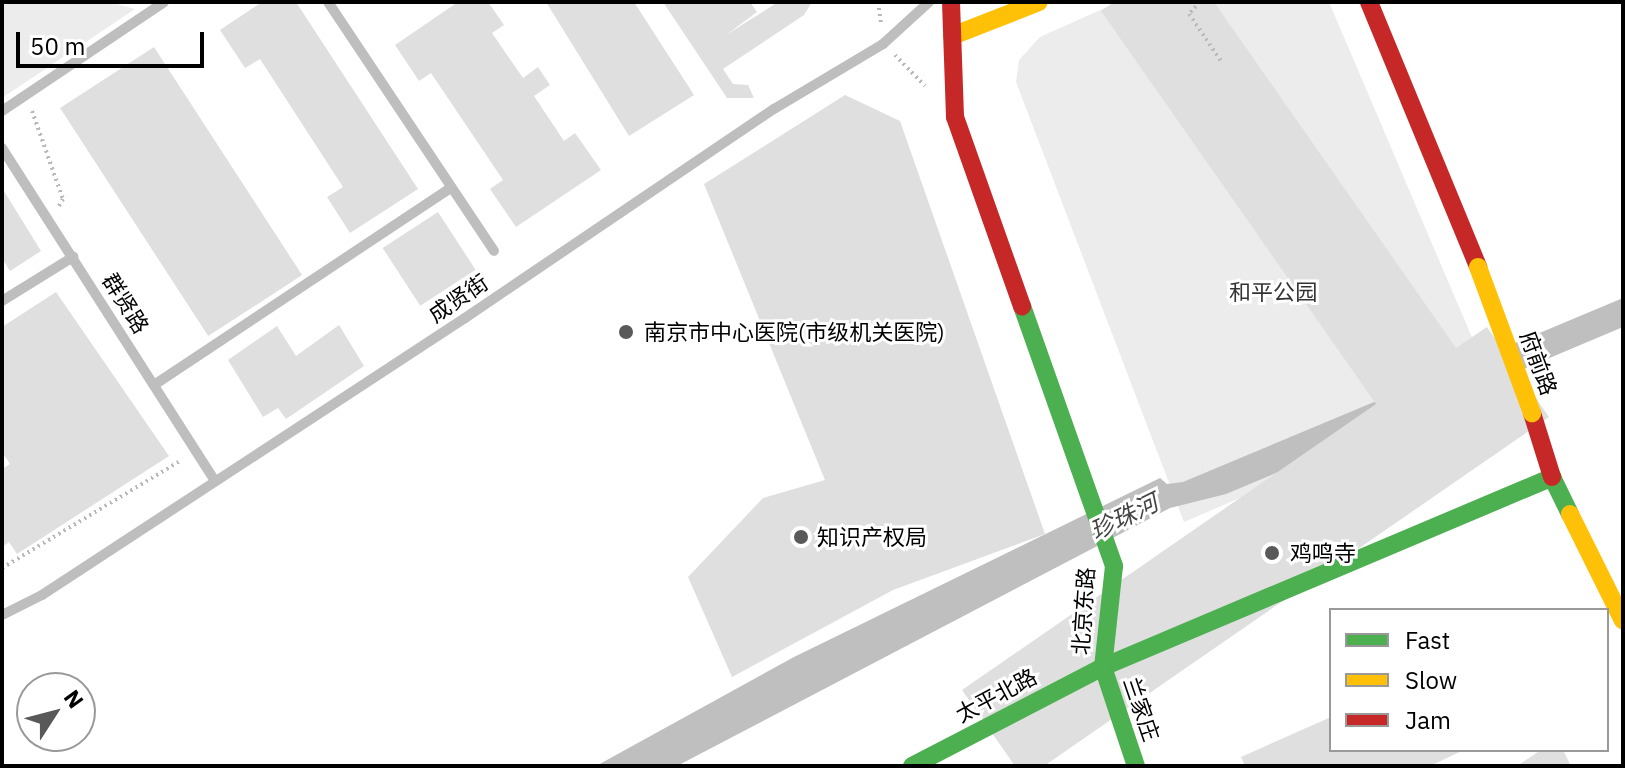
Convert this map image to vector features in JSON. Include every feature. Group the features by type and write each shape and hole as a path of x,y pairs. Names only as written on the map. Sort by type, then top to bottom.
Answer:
{"main road":[{"name":"北京东路","path":"951,2 955,117 1114,566 1103,667 1552,477"},
{"path":"952,36 1039,2"},
{"name":"府前路","path":"1369,2 1478,267 1532,413 1552,477 1623,621"},
{"name":"太平北路","path":"912,766 1103,667"},
{"name":"兰家庄","path":"1103,667 1136,766"}],"lane":[{"path":"2,111 162,2"},
{"path":"328,2 494,251"},
{"name":"成贤街","path":"2,615 42,595 774,109 883,44 929,2"},
{"name":"群贤路","path":"2,148 214,480"},
{"path":"154,385 451,188"},
{"path":"2,301 73,257"}],"path":[{"path":"1200,2 1189,14 1221,61"},
{"path":"883,44 955,117"},
{"path":"50,222 63,199 30,112 51,92 52,77"},
{"path":"2,568 196,451"}],"green space":[{"path":"2,2 109,2 135,9 2,98"},
{"name":"和平公园","path":"1118,2 1329,2 1494,389 1184,522 1016,82 1019,60 1040,37"}],"water":[{"name":"珍珠河","path":"1623,298 1623,327 1226,494 1170,508 677,766 596,766 794,657 1160,478 1167,484 1183,482"}],"building":[{"path":"262,2 296,2 418,189 350,233 327,197 343,187 260,59 245,68 220,30"},
{"path":"458,2 488,2 504,25 492,33 523,78 538,67 550,85 534,96 564,141 575,133 601,170 516,227 490,189 503,180 431,73 419,81 395,45"},
{"path":"546,2 634,2 694,95 629,136"},
{"path":"663,2 750,2 757,12 726,35 778,2 812,2 804,15 723,69 733,84 748,85 754,98 727,98"},
{"path":"1114,2 1214,2 1456,348 1487,327 1549,417 1044,766 1015,766 962,690 1376,404 1101,11"},
{"path":"154,47 302,275 208,336 60,108"},
{"path":"845,95 900,121 1045,534 893,590 732,677 688,577 763,498 825,480 704,184"},
{"path":"2,188 41,251 10,271 2,258"},
{"path":"438,212 476,270 420,306 383,248"},
{"path":"56,292 169,456 17,554 9,542 2,547 2,469 10,464 2,452 2,327"},
{"path":"339,325 364,366 286,419 278,408 263,417 228,360 277,326 296,356"},
{"path":"1329,718 1329,752 1460,752 1430,766 1245,766 1241,757"},
{"path":"1538,752 1564,752 1571,766 1517,766"}],"traffic: fast":[{"path":"1022,306 1114,566 1103,667 1136,766"},
{"path":"1103,667 1552,477 1570,514"},
{"path":"912,766 1103,667"}],"traffic: slow":[{"path":"952,36 1039,2"},
{"path":"1478,267 1532,413"},
{"path":"1570,514 1623,621"}],"traffic: jam":[{"path":"951,2 955,117 1022,306"},
{"path":"1369,2 1478,267"},
{"path":"1532,413 1552,477"}],"place":[{"name":"南京市中心医院(市级机关医院)","path":"626,332"},
{"name":"知识产权局","path":"801,537"},
{"name":"鸡鸣寺","path":"1272,553"}]}
